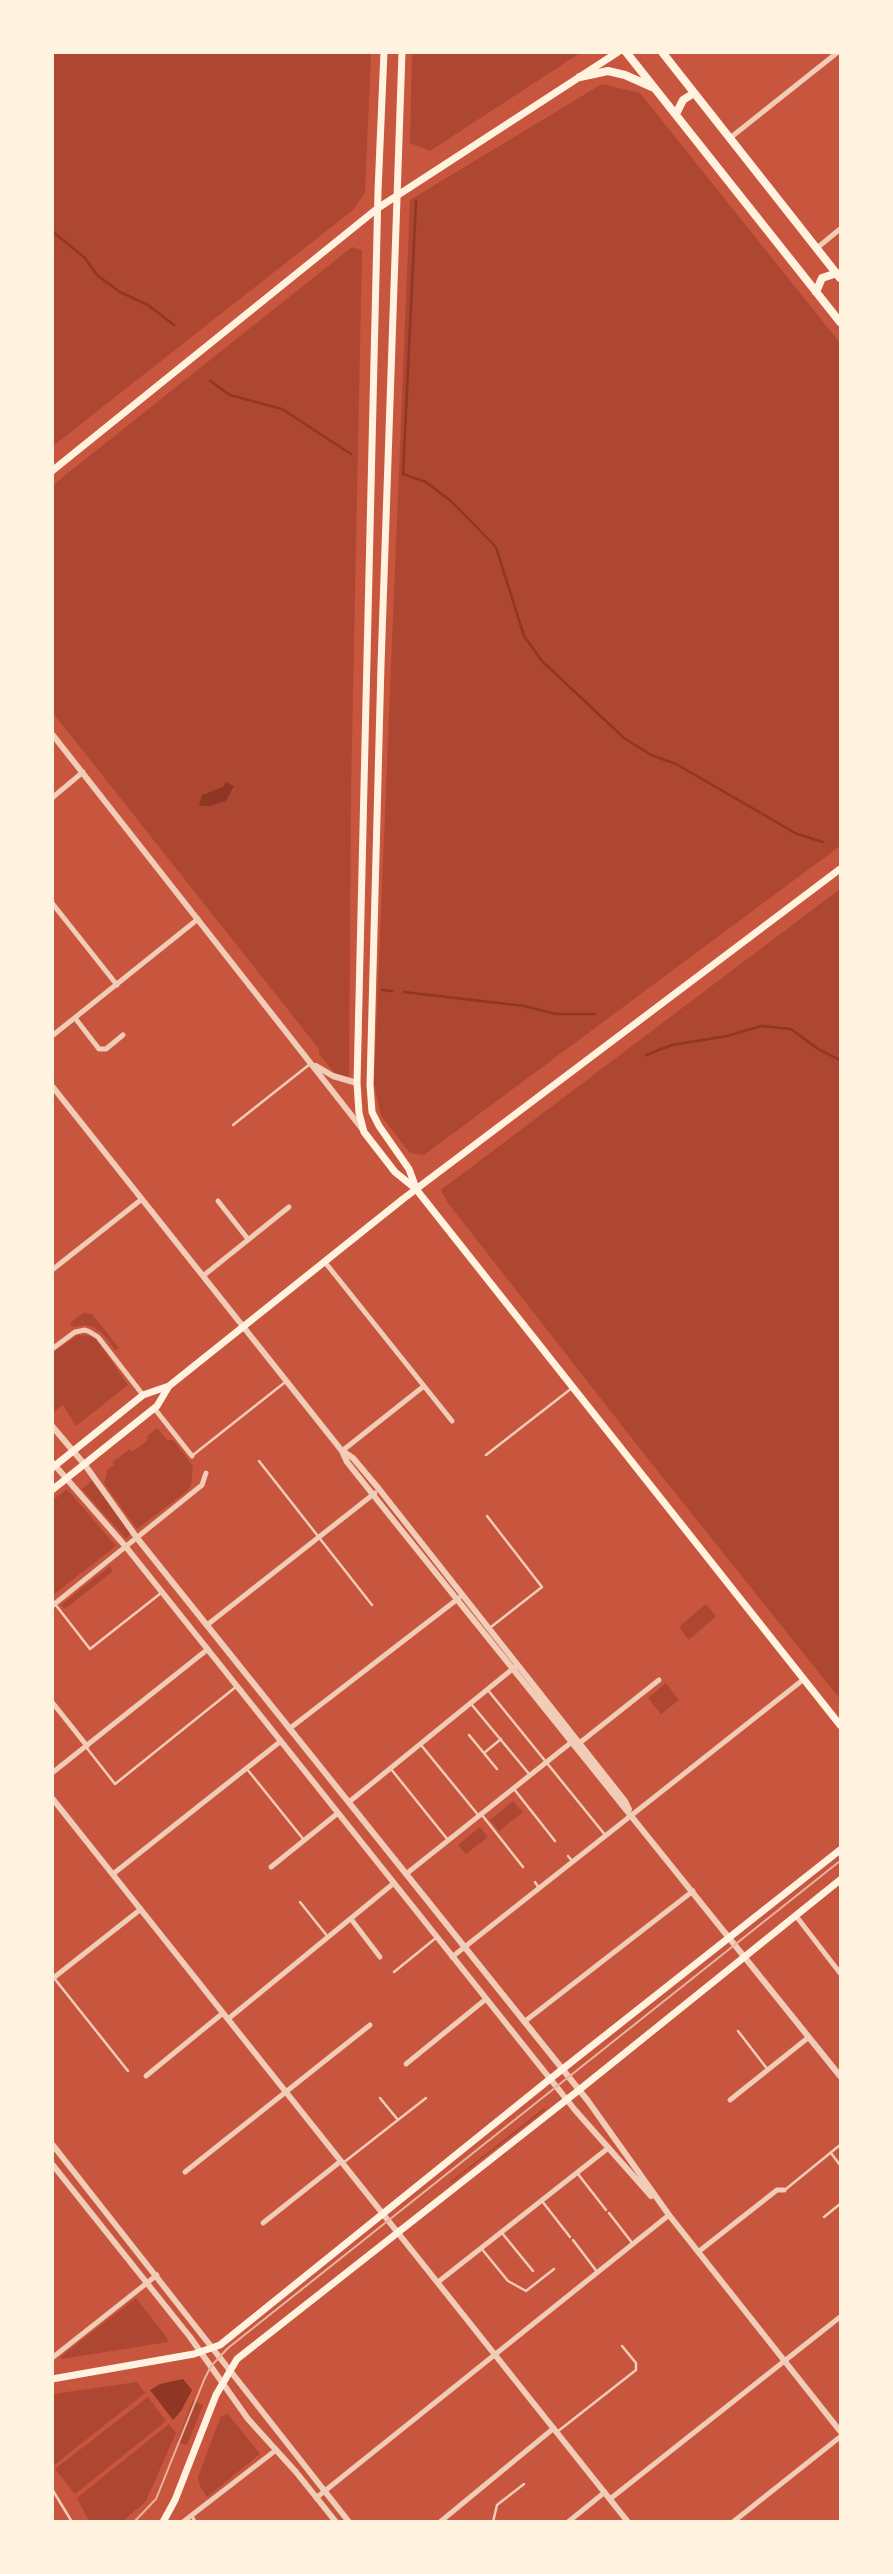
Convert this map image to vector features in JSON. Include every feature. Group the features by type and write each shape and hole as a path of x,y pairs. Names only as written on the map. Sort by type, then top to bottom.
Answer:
{"highway":[{"path":"626,52 841,322"},
{"path":"662,52 839,276"},
{"path":"580,77 608,71 625,75 654,88"},
{"path":"676,114 682,100 694,93"},
{"path":"816,292 822,278 839,276"}],"main road":[{"path":"384,52 357,1083 359,1113 364,1132 395,1172 416,1189 841,1725"},
{"path":"402,52 370,1085 372,1112 408,1166 416,1189"},
{"path":"52,471 378,208 618,52"},
{"path":"371,530 386,531"},
{"path":"52,1490 154,1408 169,1386 324,1261 841,869"},
{"path":"360,961 373,962"},
{"path":"357,1083 370,1085"},
{"path":"53,1465 144,1395 169,1386"},
{"path":"56,2378 214,2348 841,1850"},
{"path":"163,2522 175,2500 222,2382 229,2369 242,2355 841,1880"}],"street":[{"path":"730,138 838,52"},
{"path":"817,248 841,229"},
{"path":"52,734 364,1132"},
{"path":"52,798 83,772"},
{"path":"52,903 117,985"},
{"path":"52,1036 198,919"},
{"path":"75,1018 99,1049 106,1049 123,1035"},
{"path":"311,1063 333,1076 357,1083"},
{"path":"52,1086 342,1451 347,1462 376,1492 486,1630 620,1805 631,1814 841,2076"},
{"path":"52,1270 142,1199"},
{"path":"218,1201 248,1239"},
{"path":"203,1276 289,1207"},
{"path":"324,1261 452,1421"},
{"path":"52,1349 75,1332 90,1332 98,1338 144,1395"},
{"path":"342,1451 424,1386"},
{"path":"154,1408 192,1455"},
{"path":"52,1426 85,1465 137,1538 579,2090 669,2215 841,2431"},
{"path":"53,1465 126,1546 566,2100 607,2149 669,2215"},
{"path":"54,1604 202,1485 206,1474"},
{"path":"196,1634 376,1492"},
{"path":"289,1728 459,1597"},
{"path":"52,1773 208,1649"},
{"path":"271,1867 515,1667"},
{"path":"452,1956 537,1885 607,1836 631,1814 804,1679"},
{"path":"406,1874 530,1774 659,1680"},
{"path":"52,1702 87,1747"},
{"path":"113,1874 281,1741"},
{"path":"52,1798 628,2522"},
{"path":"228,2019 394,1883"},
{"path":"524,2022 693,1891"},
{"path":"53,1979 141,1909"},
{"path":"796,1916 841,1973"},
{"path":"351,1919 380,1957"},
{"path":"406,2064 486,1999"},
{"path":"146,2076 223,2013"},
{"path":"185,2172 370,2025"},
{"path":"730,2101 809,2037"},
{"path":"52,2144 157,2274 349,2522"},
{"path":"438,2282 607,2149"},
{"path":"263,2223 342,2162"},
{"path":"52,2164 147,2282 248,2419 335,2522"},
{"path":"698,2252 777,2190 784,2190"},
{"path":"316,2498 669,2215"},
{"path":"52,2358 157,2274"},
{"path":"610,2499 841,2317"},
{"path":"270,2420 276,2450"},
{"path":"440,2522 555,2430"},
{"path":"733,2522 841,2437"},
{"path":"183,2522 276,2450"},
{"path":"568,2522 605,2492"}],"lane":[{"path":"233,1125 311,1063"},
{"path":"192,1455 287,1381"},
{"path":"486,1455 573,1387"},
{"path":"259,1461 372,1605"},
{"path":"486,1630 542,1587 487,1516"},
{"path":"54,1604 90,1649 162,1592"},
{"path":"87,1747 115,1784 237,1686"},
{"path":"487,1689 607,1836"},
{"path":"470,1703 530,1774"},
{"path":"469,1735 497,1769"},
{"path":"484,1753 501,1739"},
{"path":"420,1744 523,1867"},
{"path":"390,1768 448,1840"},
{"path":"247,1769 304,1840"},
{"path":"514,1788 555,1841"},
{"path":"568,1856 573,1862"},
{"path":"300,1902 328,1937"},
{"path":"394,1972 437,1937"},
{"path":"53,1979 128,2071"},
{"path":"738,2031 768,2070"},
{"path":"380,2098 398,2120"},
{"path":"342,2162 426,2098"},
{"path":"784,2190 841,2145"},
{"path":"831,2152 841,2165"},
{"path":"577,2172 633,2244"},
{"path":"541,2201 598,2273"},
{"path":"824,2217 841,2204"},
{"path":"501,2232 533,2271"},
{"path":"481,2248 508,2281 526,2291 554,2269"},
{"path":"555,2430 633,2372 636,2367 622,2346"},
{"path":"493,2522 497,2505 524,2484"},
{"path":"52,2489 72,2522"}],"shaded area":[{"path":"53,52 371,53 365,193 353,210 53,446"},
{"path":"412,52 580,53 430,151 410,143"},
{"path":"602,84 640,93 840,343 840,846 424,1155 410,1153 381,1116 374,1083 410,200"},
{"path":"352,247 362,250 351,790 349,1078 338,1077 319,1054 319,1049 53,713 53,485"},
{"path":"226,782 234,786 226,801 199,806 202,795 223,787"},
{"path":"840,889 840,1699 637,1445 448,1203 441,1190"},
{"path":"83,1313 92,1314 119,1348 115,1350 103,1334 93,1327 73,1327 70,1323"},
{"path":"78,1335 96,1339 128,1385 76,1426 63,1405 54,1412 53,1410 52,1353"},
{"path":"157,1428 167,1440 173,1440 193,1466 191,1485 187,1491 137,1529 104,1483 108,1469 114,1465 113,1462 148,1440 146,1437"},
{"path":"93,1480 130,1533 126,1539 82,1489"},
{"path":"67,1489 116,1546 53,1595 53,1500"},
{"path":"110,1566 113,1571 65,1609 61,1605"},
{"path":"706,1604 716,1616 689,1640 679,1627"},
{"path":"666,1683 679,1700 661,1714 648,1698"},
{"path":"513,1801 523,1812 499,1831 490,1820"},
{"path":"480,1827 488,1837 466,1854 458,1845"},
{"path":"544,2108 545,2110 450,2182"},
{"path":"136,2298 168,2342 62,2359 60,2357"},
{"path":"183,2379 192,2390 173,2420 150,2390 160,2384"},
{"path":"137,2382 145,2393 53,2466 53,2394"},
{"path":"148,2397 166,2421 75,2494 55,2469"},
{"path":"193,2400 203,2405 187,2445 177,2442"},
{"path":"228,2414 260,2454 207,2497 200,2487 198,2477 221,2416"},
{"path":"169,2424 176,2433 146,2501 123,2521 89,2521 77,2498"}],"waterway":[{"path":"416,201 403,474 426,482 452,502 496,547 524,636 542,661 624,738 651,755 676,764 797,834 823,842"},
{"path":"52,231 85,258 97,275 120,292 148,305 174,325"},
{"path":"210,381 230,395 282,409 351,454"},
{"path":"382,990 392,991"},
{"path":"404,992 524,1006 556,1014 595,1014"},
{"path":"646,1055 672,1045 727,1036 761,1026 791,1029 818,1049 840,1060"}],"tram line":[{"path":"134,2522 156,2499 204,2380 211,2366 228,2348 840,1861"}]}
